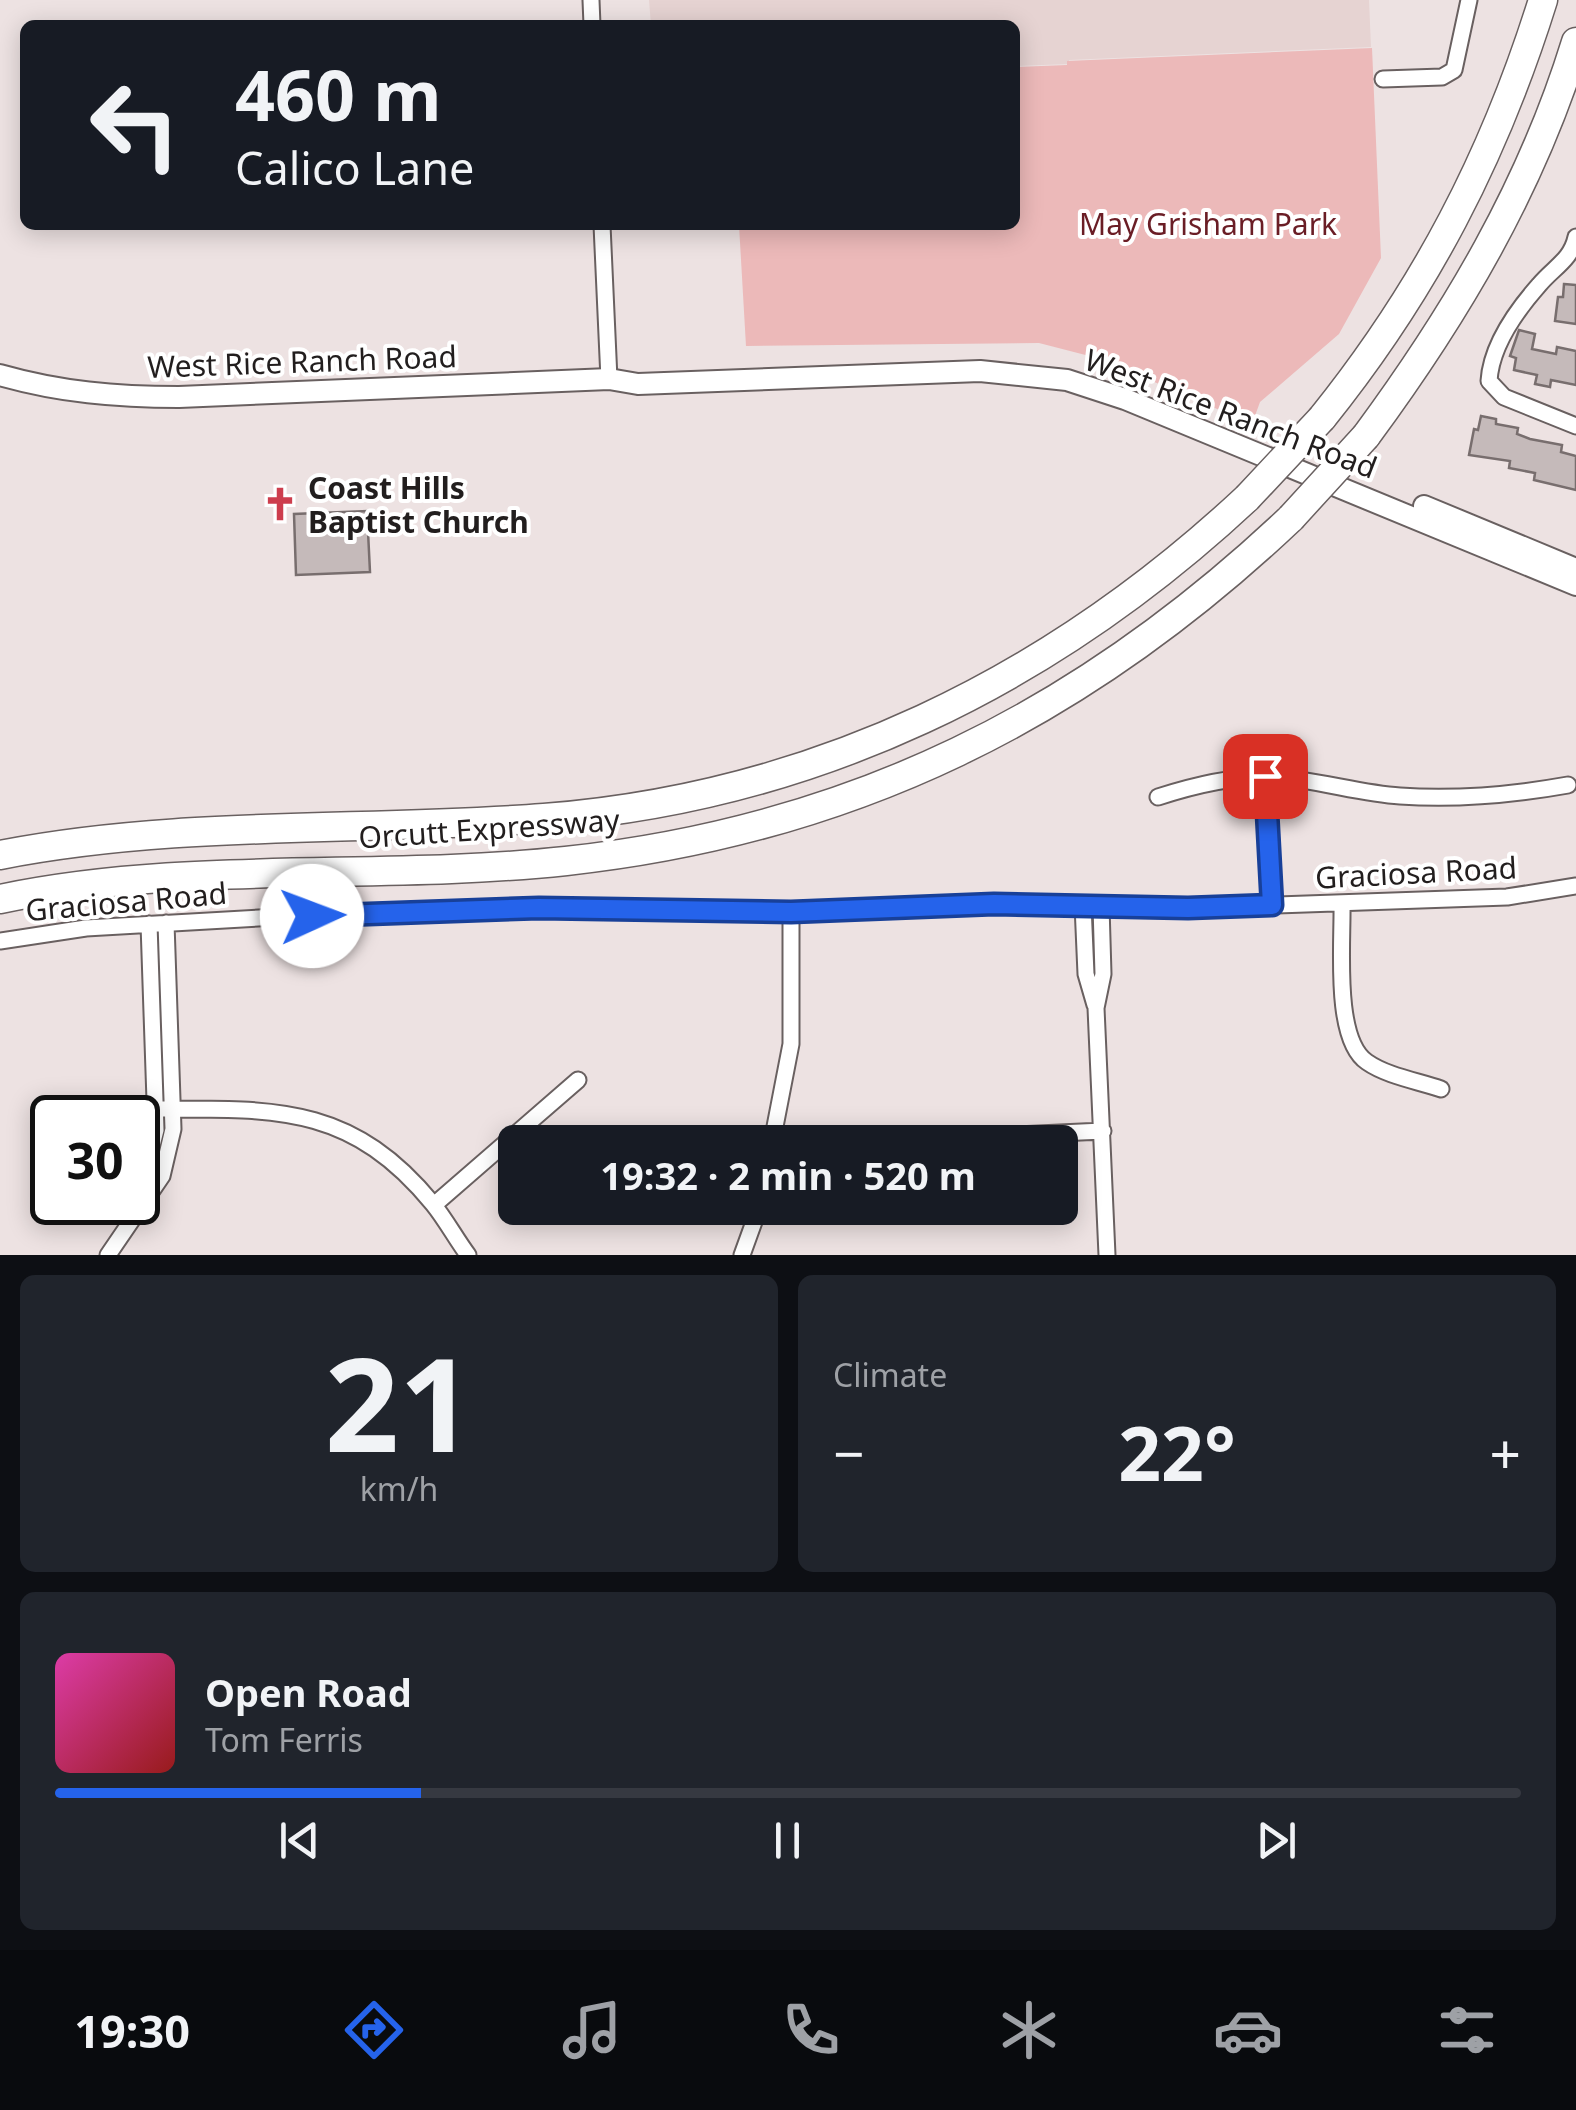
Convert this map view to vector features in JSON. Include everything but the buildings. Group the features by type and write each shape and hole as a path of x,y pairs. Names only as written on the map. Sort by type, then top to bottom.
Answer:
{"highway":[{"name":"Orcutt Expressway","path":"0,855 130,838 546,818 656,803 745,783 850,750 934,715 1024,669 1154,579 1246,498 1322,418 1401,314 1438,251 1485,158 1522,69 1543,0"},
{"name":"Orcutt Expressway","path":"0,899 136,881 565,861 754,828 863,792 948,758 1046,708 1176,618 1234,572 1366,436 1432,346 1510,209 1533,162 1576,42"}],"main road":[{"name":"West Rice Ranch Road","path":"609,379 636,372 812,364 981,359 1036,362 1126,387 1576,569"},
{"name":"West Rice Ranch Road","path":"0,375 46,388 109,397 609,379 638,384 980,370 1067,380 1126,399 1576,585"}],"street":[{"path":"1383,79 1442,76 1454,70 1469,0"},
{"path":"602,230 609,379"},
{"path":"1575,248 1539,284 1514,318 1490,360 1489,381 1504,397 1576,426"},
{"path":"1265,776 1272,905"},
{"path":"1158,797 1214,781 1265,776 1396,796 1455,799 1514,795 1568,785"},
{"name":"Graciosa Road","path":"0,941 157,924 539,908 791,912 994,904 1272,905 1507,897 1576,886"},
{"path":"1342,903 1344,999 1351,1044 1371,1066 1441,1089"},
{"path":"1083,906 1086,974 1096,1008 1108,1255"},
{"path":"1096,1008 1103,974 1101,906"},
{"path":"775,1125 791,1044 791,912"},
{"path":"157,924 165,1109 174,1129 160,1178"},
{"path":"434,1205 578,1080"},
{"path":"165,1109 297,1114 336,1125 364,1140 434,1205 468,1255"},
{"path":"1078,1133 1103,1132"},
{"path":"108,1255 125,1225"},
{"path":"742,1255 752,1225"}],"shaded area":[{"path":"649,0 1369,0 1371,47 1069,60 1069,64 1020,66 1020,20 651,20"}],"green space":[{"name":"May Grisham Park","path":"1372,48 1381,258 1339,334 1260,402 1252,424 1101,359 1039,343 746,346 739,230 1020,230 1020,67 1067,65 1067,61"}],"place":[{"name":"Coast Hills Baptist Church","path":"280,504"}],"route":[{"path":"312,916 539,908 791,912 994,904 1188,908 1272,905 1265,776"}]}
